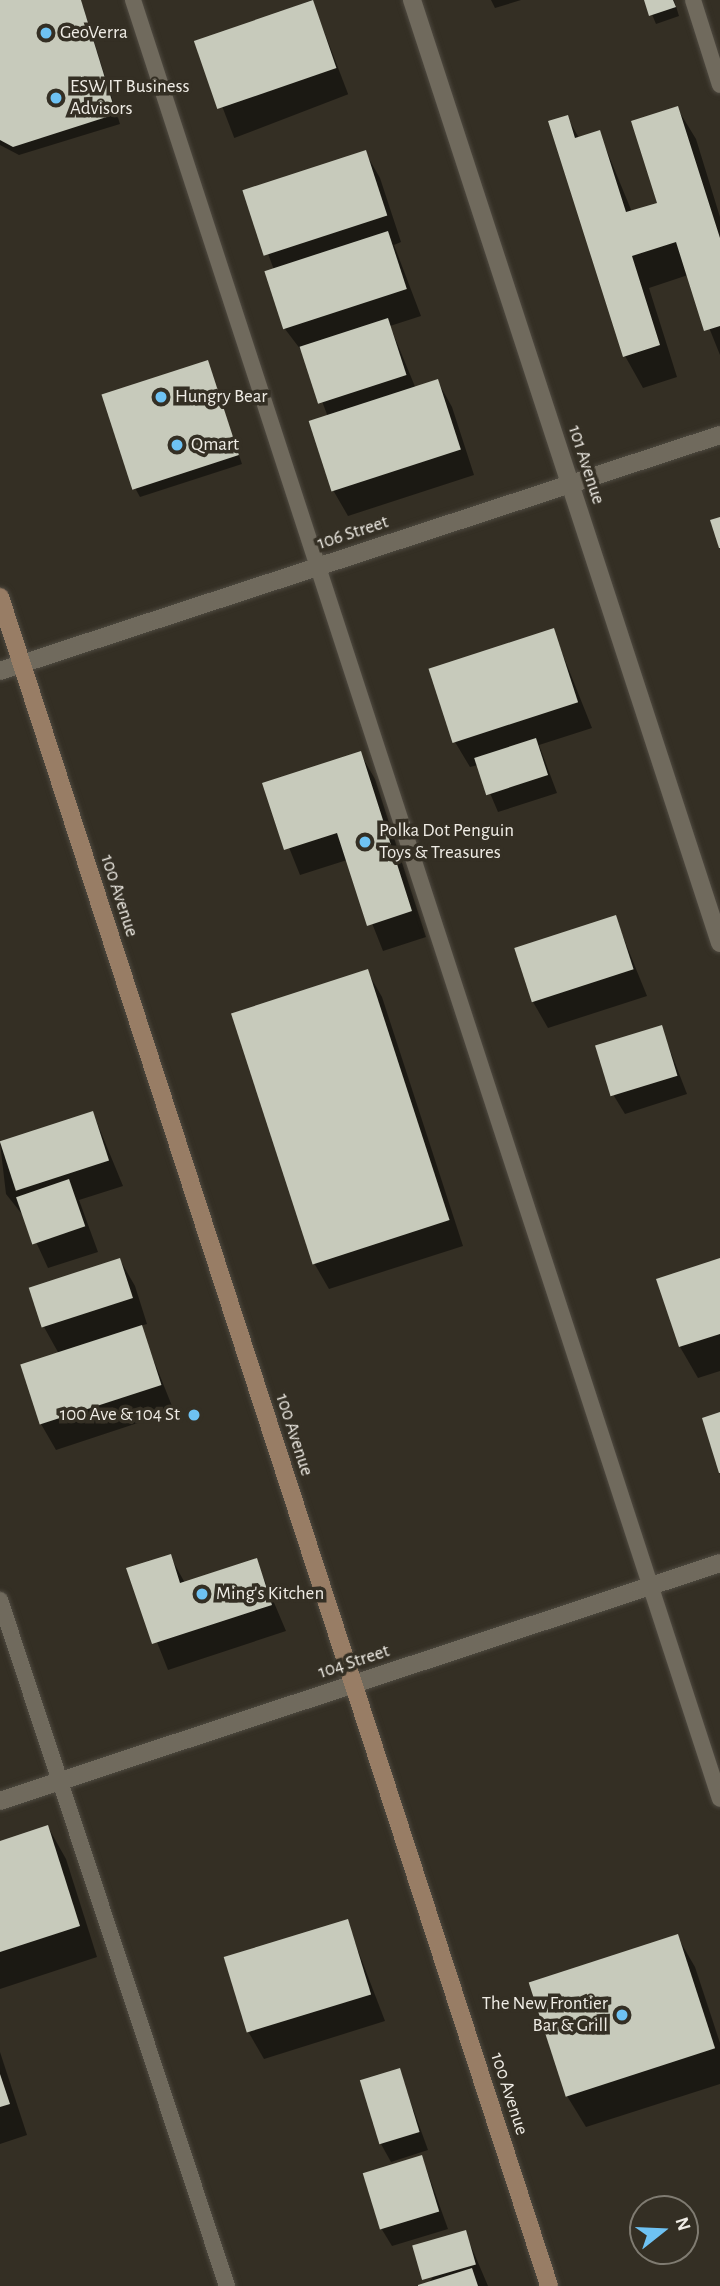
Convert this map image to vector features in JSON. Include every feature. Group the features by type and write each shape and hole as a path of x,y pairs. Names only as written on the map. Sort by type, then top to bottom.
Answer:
{"main road":[{"name":"100 Avenue","path":"0,597 549,2286"}],"street":[{"name":"101 Avenue","path":"412,0 720,943"},
{"name":"106 Street","path":"0,671 720,435"},
{"name":"104 Street","path":"0,1801 720,1563"}],"lane":[{"path":"133,0 315,567 720,1799"},
{"path":"692,0 720,85"},
{"path":"0,1600 227,2286"}],"building":[{"path":"0,0 81,0 116,114 13,147 0,140"},
{"path":"313,0 336,68 217,109 194,41"},
{"path":"644,0 673,0 676,7 649,16"},
{"path":"678,106 720,238 720,326 704,331 676,242 632,256 660,345 623,357 548,121 568,115 575,138 600,130 626,212 657,203 631,121"},
{"path":"366,150 387,216 264,256 242,190"},
{"path":"388,231 407,289 283,329 264,271"},
{"path":"388,318 407,375 318,404 300,347"},
{"path":"208,360 239,455 132,490 101,395"},
{"path":"438,379 461,449 332,491 309,421"},
{"path":"720,517 720,548 719,548 710,520"},
{"path":"554,628 578,702 453,743 428,669"},
{"path":"536,738 548,775 486,795 474,758"},
{"name":"Polka Dot Penguin Toys & Treasures","path":"361,751 412,911 367,926 337,833 284,850 262,783"},
{"path":"616,915 634,969 532,1002 514,948"},
{"path":"368,969 450,1220 313,1265 231,1013"},
{"path":"662,1025 677,1076 611,1096 595,1045"},
{"path":"93,1111 109,1160 16,1191 0,1141"},
{"path":"69,1179 85,1226 32,1245 16,1197"},
{"path":"120,1258 133,1298 42,1328 29,1288"},
{"path":"720,1258 720,1334 679,1347 656,1279"},
{"path":"142,1325 161,1385 40,1424 20,1365"},
{"path":"720,1412 720,1473 719,1473 702,1418"},
{"name":"Ming's Kitchen","path":"171,1554 180,1583 257,1558 272,1605 152,1644 126,1568"},
{"path":"48,1825 80,1926 0,1952 0,1841"},
{"path":"348,1919 371,1995 247,2033 224,1957"},
{"name":"The New Frontier Bar & Grill","path":"678,1934 715,2048 566,2097 529,1983"},
{"path":"400,2068 420,2132 379,2144 360,2080"},
{"path":"0,2074 10,2104 0,2107"},
{"path":"422,2155 439,2211 380,2230 363,2173"},
{"path":"466,2230 476,2265 422,2280 412,2245"},
{"path":"472,2268 478,2286 418,2286 418,2285"}],"place":[{"name":"GeoVerra","path":"46,33"},
{"name":"ESW IT Business Advisors","path":"56,98"},
{"name":"Hungry Bear","path":"161,397"},
{"name":"Qmart","path":"177,445"},
{"name":"Polka Dot Penguin Toys & Treasures","path":"365,842"},
{"name":"100 Ave & 104 St","path":"194,1415"},
{"name":"Ming's Kitchen","path":"202,1594"},
{"name":"The New Frontier Bar & Grill","path":"622,2015"}]}
